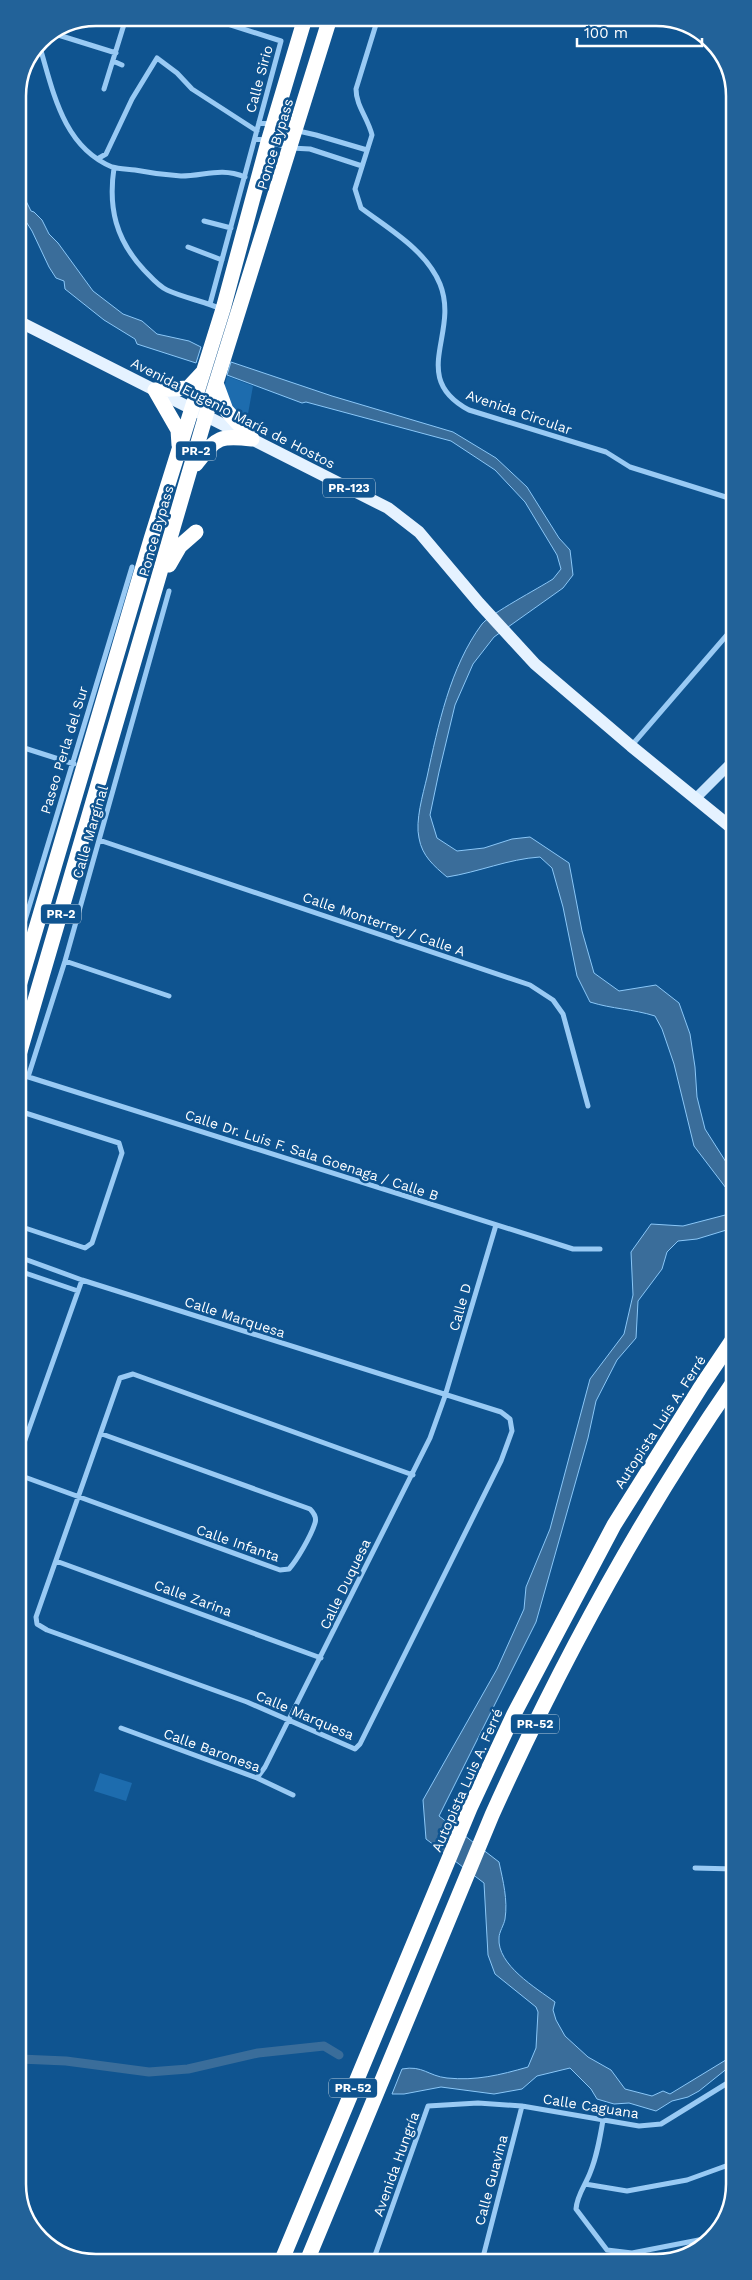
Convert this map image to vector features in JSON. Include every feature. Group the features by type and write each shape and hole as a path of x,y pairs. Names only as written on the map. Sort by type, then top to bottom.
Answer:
{"highway":[{"path":"297,45 299,26"},
{"name":"Ponce Bypass","path":"26,960 78,765 203,372 217,307 260,137 303,26"},
{"name":"Ponce Bypass","path":"26,1032 103,773 164,587 206,415 328,26"},
{"path":"179,451 178,430 155,390 188,388 203,372"},
{"path":"216,383 226,410 252,439"},
{"path":"192,470 214,442 229,436 252,439"},
{"path":"164,587 180,546 196,532"},
{"path":"132,567 151,539"},
{"name":"Autopista Luis A. Ferré","path":"284,2254 470,1808 514,1714 614,1525 697,1393 726,1351"},
{"name":"PR-52","path":"310,2254 516,1763 638,1532 676,1468 726,1393"}],"main road":[{"name":"Avenida Eugenio María de Hostos","path":"26,325 388,508 419,532 479,603 535,664 631,746 726,823"}],"street":[{"path":"104,89 124,26"},
{"name":"Calle Sirio","path":"234,26 281,41 266,124"},
{"name":"Avenida Circular","path":"376,26 356,89 356,99 370,126 372,135 356,189 361,208 412,247 429,266 439,282 446,300 445,328 437,369 439,380 452,399 469,410 606,452 630,467 726,497"},
{"path":"61,36 116,53"},
{"path":"42,53 58,108 66,124 85,150 114,168 165,175 190,176 223,171 245,177"},
{"path":"98,158 106,154 132,99 157,58 177,73 192,89 260,137 291,148 310,149 362,166"},
{"path":"113,62 122,64"},
{"path":"266,124 367,150"},
{"path":"114,168 112,194 116,221 122,242 126,248 146,273 166,290 217,307 222,260 245,177 260,137"},
{"path":"204,221 231,228"},
{"path":"188,247 222,260"},
{"name":"Paseo Perla del Sur","path":"26,919 78,765 132,567"},
{"name":"Calle Marginal","path":"28,1077 99,840 164,587"},
{"path":"631,746 726,636"},
{"path":"26,749 103,773"},
{"path":"696,798 726,768"},
{"name":"Calle Monterrey / Calle A","path":"99,840 530,986 553,1000 563,1014 588,1106"},
{"path":"64,962 169,996"},
{"name":"Calle Dr. Luis F. Sala Goenaga / Calle B","path":"28,1077 573,1249 600,1249"},
{"path":"26,1113 119,1143 122,1153 92,1243 85,1248 26,1228"},
{"name":"Calle D","path":"445,1396 496,1225"},
{"name":"Calle Marquesa","path":"26,1260 82,1280 445,1396 501,1412 510,1420 512,1431 501,1461 360,1744 355,1749 290,1719 48,1630 37,1624 36,1617 102,1434 120,1378 132,1374 413,1475"},
{"path":"37,1277 41,1265"},
{"path":"26,1273 78,1291"},
{"path":"26,1437 82,1280"},
{"name":"Calle Duquesa","path":"257,1778 290,1719 413,1475 430,1438 445,1396"},
{"name":"Calle Infanta","path":"26,1478 280,1570 289,1570 294,1564 315,1522 315,1514 310,1508 102,1434"},
{"name":"Calle Zarina","path":"56,1561 321,1658"},
{"name":"Calle Baronesa","path":"121,1728 257,1778 293,1795"},
{"path":"695,1868 726,1869"},
{"name":"Calle Caguana","path":"522,2106 639,2126 661,2124 726,2084"},
{"name":"Avenida Hungría","path":"375,2254 428,2106 478,2103 522,2106"},
{"name":"Calle Guavina","path":"484,2254 522,2106"},
{"path":"603,2120 598,2149 576,2209 607,2250 632,2253 697,2240"},
{"path":"585,2184 627,2191 687,2180 726,2165"}],"shaded area":[{"path":"26,201 31,211 42,220 49,234 58,243 93,291 123,314 142,321 157,334 189,341 201,347 196,363 137,344 135,339 104,320 65,289 64,281 56,278 26,222"},
{"path":"231,362 332,396 453,432 496,458 527,487 559,538 570,550 573,575 563,588 494,637 473,664 455,705 430,815 437,838 457,851 484,848 512,839 530,837 569,863 582,931 594,973 619,991 656,985 679,1003 690,1034 697,1097 705,1129 726,1162 726,1188 694,1146 674,1064 662,1029 655,1016 590,1002 577,976 563,907 552,868 540,857 528,858 447,877 429,860 421,844 418,824 422,799 441,718 461,659 482,624 504,608 553,579 561,569 557,555 525,502 495,470 451,441 306,402 302,403 227,375"},
{"path":"227,376 253,386 246,425 238,418 224,388"},
{"path":"726,1215 726,1230 697,1239 678,1241 667,1252 662,1269 638,1301 636,1338 617,1360 596,1401 588,1438 536,1622 439,1816 499,1862 506,1905 505,1919 499,1938 500,1948 504,1957 528,1983 555,2002 553,2010 565,2036 588,2057 611,2070 625,2089 652,2096 663,2091 670,2094 726,2060 726,2069 699,2091 688,2097 672,2101 656,2111 629,2103 614,2104 597,2099 591,2089 570,2068 537,2076 522,2089 494,2094 441,2087 404,2094 392,2094 402,2069 415,2068 447,2078 468,2079 488,2077 528,2067 536,2048 538,2012 536,2007 495,1974 488,1955 484,1883 426,1839 423,1800 497,1669 524,1609 526,1587 550,1529 590,1379 624,1334 633,1295 631,1252 651,1224 683,1226"},
{"path":"100,1773 132,1783 126,1801 94,1791"}],"waterway":[{"path":"26,2059 66,2061 149,2072 188,2069 258,2053 324,2046 339,2055"}]}
